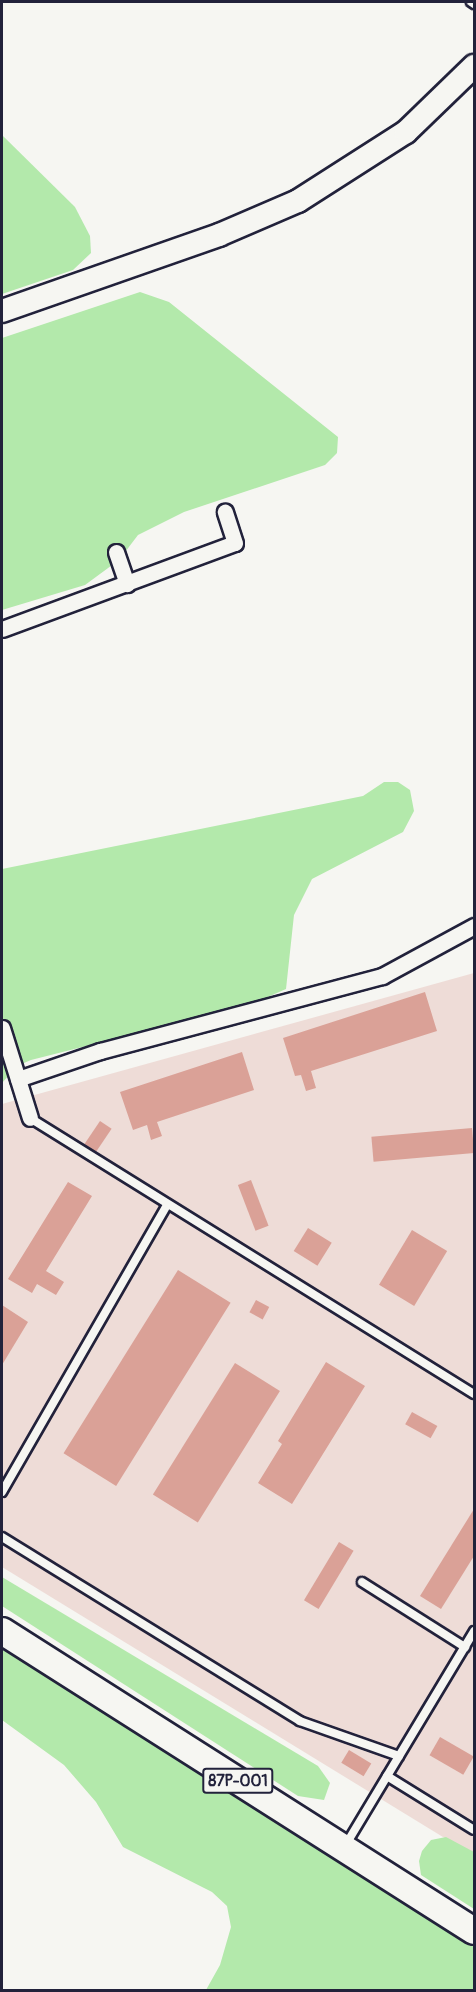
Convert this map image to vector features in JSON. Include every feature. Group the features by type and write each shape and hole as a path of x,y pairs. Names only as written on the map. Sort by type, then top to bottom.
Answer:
{"main road":[{"path":"2,311 219,235 298,201 406,132 474,66"},
{"name":"87Р-001","path":"2,1631 474,1931"}],"street":[{"path":"2,629 235,543 225,512"},
{"path":"116,552 127,584"},
{"path":"18,1079 100,1051 382,976 474,926"},
{"path":"2,1028 30,1118"}],"lane":[{"path":"30,1118 474,1394"},
{"path":"2,1492 167,1205"},
{"path":"2,1537 300,1721 399,1756"},
{"path":"362,1582 465,1647"},
{"path":"344,1849 474,1631"},
{"path":"387,1776 474,1830"}],"shaded area":[{"path":"474,973 474,1856 2,1567 2,1104"}],"green space":[{"path":"2,135 75,207 90,236 91,253 73,270 2,294"},
{"path":"140,292 169,302 338,437 337,453 325,465 184,512 138,535 119,560 85,585 2,610 2,338"},
{"path":"384,782 398,782 410,790 414,811 403,832 312,879 294,915 286,989 252,1004 31,1060 17,1066 2,1083 2,869 363,796"},
{"path":"2,1577 318,1766 330,1783 324,1800 298,1796 2,1606"},
{"path":"2,1643 474,1947 474,1990 206,1990 220,1965 231,1927 227,1906 212,1892 123,1847 96,1802 64,1765 2,1720"},
{"path":"446,1837 474,1852 474,1909 421,1875 419,1861 422,1851 431,1840"}],"building":[{"path":"425,992 437,1031 311,1071 316,1088 306,1091 301,1075 295,1076 283,1038"},
{"path":"242,1052 254,1090 157,1122 162,1136 151,1140 147,1125 133,1130 120,1092"},
{"path":"100,1121 112,1129 96,1152 84,1144"},
{"path":"472,1128 474,1153 374,1162 371,1137"},
{"path":"251,1180 269,1226 255,1231 238,1185"},
{"path":"68,1182 92,1196 46,1271 64,1282 56,1295 37,1284 32,1293 8,1279"},
{"path":"308,1228 332,1243 317,1266 294,1251"},
{"path":"412,1230 447,1251 414,1306 379,1285"},
{"path":"178,1270 231,1303 116,1486 64,1453"},
{"path":"256,1300 269,1307 263,1319 249,1312"},
{"path":"2,1305 28,1322 2,1365"},
{"path":"326,1362 365,1386 292,1504 258,1483 282,1444 278,1441"},
{"path":"235,1363 280,1391 198,1523 153,1494"},
{"path":"412,1412 437,1426 431,1438 405,1424"},
{"path":"474,1509 474,1556 441,1609 420,1596"},
{"path":"339,1542 354,1551 319,1609 304,1600"},
{"path":"440,1737 474,1756 463,1775 430,1755"},
{"path":"349,1750 371,1763 364,1776 341,1763"}]}
